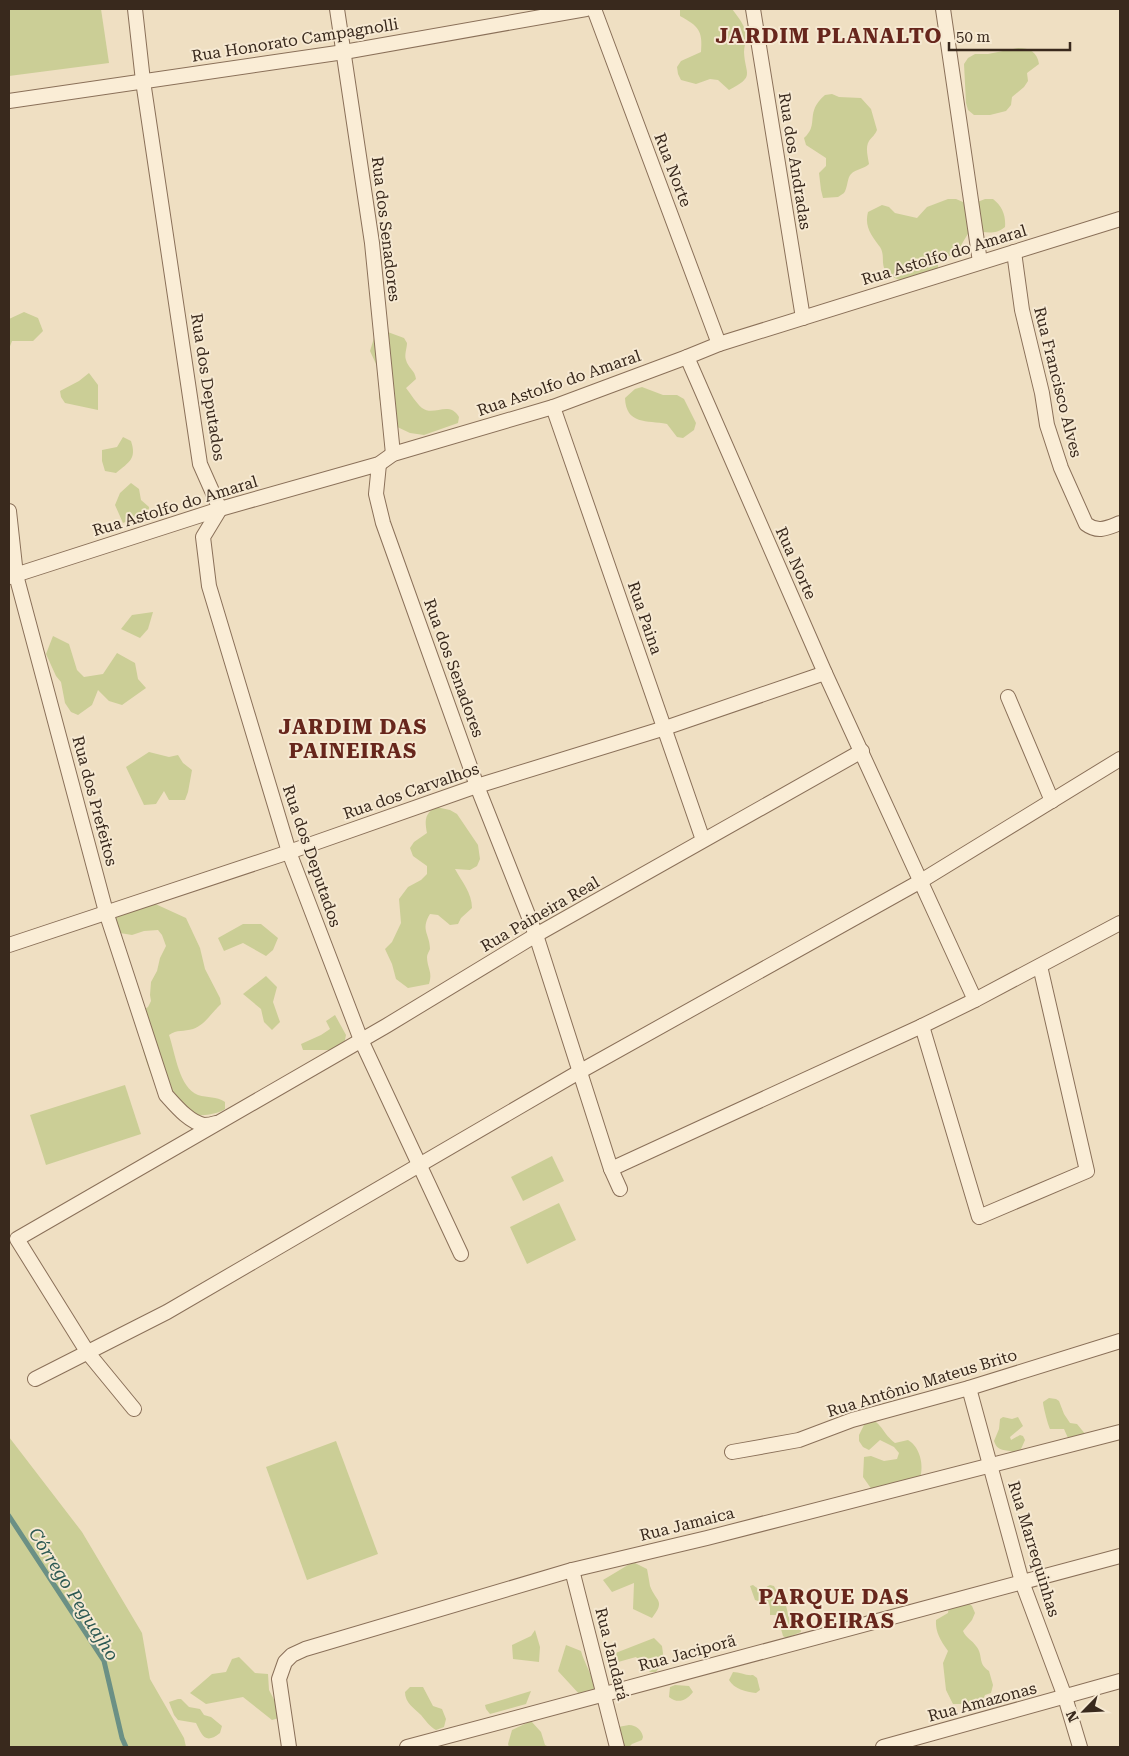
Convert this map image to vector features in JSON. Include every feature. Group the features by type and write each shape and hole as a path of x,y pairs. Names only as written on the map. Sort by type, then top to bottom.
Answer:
{"street":[{"name":"Rua dos Deputados","path":"135,9 142,81 200,464 220,509 203,537 210,586 288,852 361,1040 461,1254"},
{"name":"Rua dos Senadores","path":"337,9 372,244 393,454"},
{"name":"Rua Honorato Campagnolli","path":"9,101 344,52 586,9"},
{"name":"Rua Norte","path":"594,9 719,344"},
{"name":"Rua dos Andradas","path":"753,9 803,318"},
{"path":"943,9 980,262"},
{"name":"Rua Astolfo do Amaral","path":"12,576 220,509 378,464 393,454 553,407 687,358 719,344 1120,219"},
{"name":"Rua Francisco Alves","path":"1014,252 1022,310 1042,392 1047,425 1061,468 1086,524 1091,528 1099,530 1120,523"},
{"name":"Rua Norte","path":"687,358 825,673"},
{"name":"Rua Paina","path":"553,407 703,840"},
{"name":"Rua dos Senadores","path":"378,464 376,494 383,522 477,786 536,936 611,1169 620,1189"},
{"name":"Rua dos Prefeitos","path":"9,511 12,576 106,912 166,1095 191,1119 204,1125 217,1123"},
{"path":"825,673 862,750 975,1000"},
{"name":"Rua dos Carvalhos","path":"9,945 288,852 477,786 665,728 825,673"},
{"path":"1008,697 1052,801"},
{"name":"Rua Paineira Real","path":"88,1353 17,1239 361,1040 536,936 862,750"},
{"path":"35,1379 167,1312 579,1072 921,881 1120,759"},
{"path":"611,1169 922,1026 1120,923"},
{"path":"922,1026 979,1217 1087,1171 1040,966"},
{"name":"Rua Antônio Mateus Brito","path":"732,1452 798,1440 852,1420 970,1388 1120,1341"},
{"path":"88,1353 134,1409"},
{"name":"Rua Marrequinhas","path":"970,1388 1022,1582 1066,1697 1080,1747"},
{"name":"Rua Jamaica","path":"289,1747 279,1679 285,1662 292,1656 305,1650 572,1570 707,1538 1120,1432"},
{"name":"Rua Jaciporã","path":"407,1747 1120,1556"},
{"name":"Rua Jandará","path":"572,1570 617,1747"},
{"name":"Rua Amazonas","path":"883,1747 1120,1681"}],"green space":[{"path":"9,9 101,9 109,63 9,76"},
{"path":"680,9 732,9 746,32 744,52 747,74 743,81 729,90 718,80 710,79 696,84 681,80 677,67 681,61 701,52 701,38 695,26 680,16"},
{"path":"1018,48 1032,51 1037,56 1039,64 1027,73 1028,81 1012,97 1011,105 1006,111 990,115 974,115 968,110 966,103 964,64 968,58 975,54 988,54"},
{"path":"832,94 839,97 861,98 871,109 877,130 867,146 869,164 851,174 844,193 838,197 823,198 819,173 826,166 826,158 806,145 804,138 811,128 815,107 825,95"},
{"path":"948,199 956,199 970,205 985,199 993,199 1003,211 1005,227 996,232 969,232 957,252 938,262 938,269 919,279 906,281 890,275 885,270 880,247 868,227 868,212 882,205 889,207 895,213 917,218 927,207"},
{"path":"24,312 38,318 43,331 33,341 12,341 9,349 9,319"},
{"path":"385,331 404,338 407,343 405,358 416,379 406,388 416,401 422,408 427,410 446,409 455,412 459,417 458,423 424,435 410,433 391,424 386,419 379,398 382,377 370,351 374,338 378,333"},
{"path":"89,373 98,385 98,410 65,403 60,391 79,381"},
{"path":"642,387 663,395 677,395 684,399 696,423 694,430 683,438 677,437 667,424 639,420 633,417 626,407 625,398 635,389"},
{"path":"123,437 131,441 133,452 131,460 116,473 105,471 102,461 102,450 117,447"},
{"path":"131,483 139,489 141,500 149,507 148,517 136,517 123,523 115,505 120,493"},
{"path":"153,612 148,629 140,638 121,629 132,615"},
{"path":"53,636 69,644 77,670 84,677 103,674 117,653 135,663 138,679 146,688 122,705 109,701 98,690 92,705 78,715 71,712 65,703 61,682 56,676 46,654"},
{"path":"149,752 169,757 178,755 183,763 192,770 185,800 169,800 164,791 156,804 144,805 126,767"},
{"path":"436,807 450,810 457,814 478,845 480,859 477,866 470,870 455,869 472,903 472,908 461,918 458,924 450,925 438,915 430,914 427,919 426,928 430,944 427,957 430,973 429,984 408,988 396,979 385,949 392,942 401,923 399,899 408,887 421,880 427,874 427,866 413,856 410,848 414,842 427,833 427,815"},
{"path":"151,902 186,918 200,948 205,969 220,998 221,1004 201,1025 169,1035 186,1085 198,1095 225,1102 225,1109 216,1113 199,1115 183,1112 156,1084 146,1061 136,1020 151,1001 151,982 166,946 158,930 144,931 132,935 120,933 114,922 125,909 134,905"},
{"path":"243,924 261,924 278,938 273,950 266,956 243,943 224,951 218,938"},
{"path":"266,976 277,987 273,1002 280,1022 272,1030 264,1022 261,1009 243,994"},
{"path":"335,1015 346,1035 343,1050 303,1050 301,1044 330,1029 326,1021"},
{"path":"125,1085 141,1134 46,1165 30,1115"},
{"path":"552,1156 564,1181 523,1201 511,1177"},
{"path":"559,1203 576,1240 527,1264 510,1227"},
{"path":"1049,1398 1059,1401 1070,1423 1077,1424 1086,1435 1071,1440 1064,1429 1050,1429 1043,1402"},
{"path":"868,1417 877,1423 895,1443 908,1440 916,1447 922,1468 920,1478 875,1494 863,1477 864,1457 871,1456 884,1461 897,1459 899,1453 894,1447 880,1440 869,1450 863,1447 859,1441 859,1435"},
{"path":"1003,1417 1012,1419 1018,1417 1023,1426 1010,1437 1011,1440 1020,1435 1025,1440 1021,1449 1015,1453 1000,1449 994,1441 999,1429 1000,1419"},
{"path":"9,1437 82,1532 142,1633 150,1679 184,1738 186,1747 9,1747"},
{"path":"336,1441 378,1554 307,1580 266,1467"},
{"path":"633,1562 647,1569 650,1586 658,1601 658,1608 652,1618 633,1609 634,1583 612,1592 603,1580"},
{"path":"753,1585 760,1589 770,1585 774,1586 777,1592 777,1599 785,1603 790,1619 792,1622 800,1625 801,1632 786,1638 783,1636 777,1615 770,1615 768,1603 765,1600 755,1600 750,1586"},
{"path":"967,1602 972,1606 975,1613 963,1631 980,1653 983,1665 989,1671 993,1685 991,1693 985,1695 981,1704 953,1704 946,1690 943,1663 948,1651 941,1640 936,1620 948,1613 949,1606"},
{"path":"535,1630 540,1647 539,1662 513,1659 512,1645 531,1636"},
{"path":"654,1638 662,1646 664,1661 656,1672 650,1672 636,1657 611,1664 607,1658 613,1654"},
{"path":"566,1645 581,1651 593,1681 594,1690 581,1696 558,1671"},
{"path":"239,1657 255,1673 268,1674 269,1690 280,1711 279,1718 272,1720 243,1697 206,1704 190,1693 212,1674 226,1672 232,1659"},
{"path":"733,1672 753,1675 757,1678 760,1690 752,1693 734,1686 729,1680"},
{"path":"675,1685 689,1686 693,1692 688,1698 676,1700 669,1697 670,1687"},
{"path":"410,1687 423,1687 433,1706 442,1709 446,1719 444,1727 436,1730 410,1705 405,1692"},
{"path":"531,1691 526,1704 490,1714 486,1709 485,1705"},
{"path":"181,1699 189,1707 200,1709 204,1715 211,1717 222,1726 220,1733 215,1737 207,1738 202,1735 196,1723 178,1720 169,1702"},
{"path":"531,1721 541,1732 545,1745 549,1747 509,1747 508,1744 512,1730"},
{"path":"629,1725 640,1730 643,1737 642,1740 629,1747 615,1747 618,1727"}],"waterway":[{"name":"Córrego Peguajho","path":"9,1516 104,1661 122,1738 126,1747"}],"district":[{"name":"JARDIM PLANALTO","path":"829,36"},
{"name":"JARDIM DAS PAINEIRAS","path":"353,739"},
{"name":"PARQUE DAS AROEIRAS","path":"834,1609"}]}
